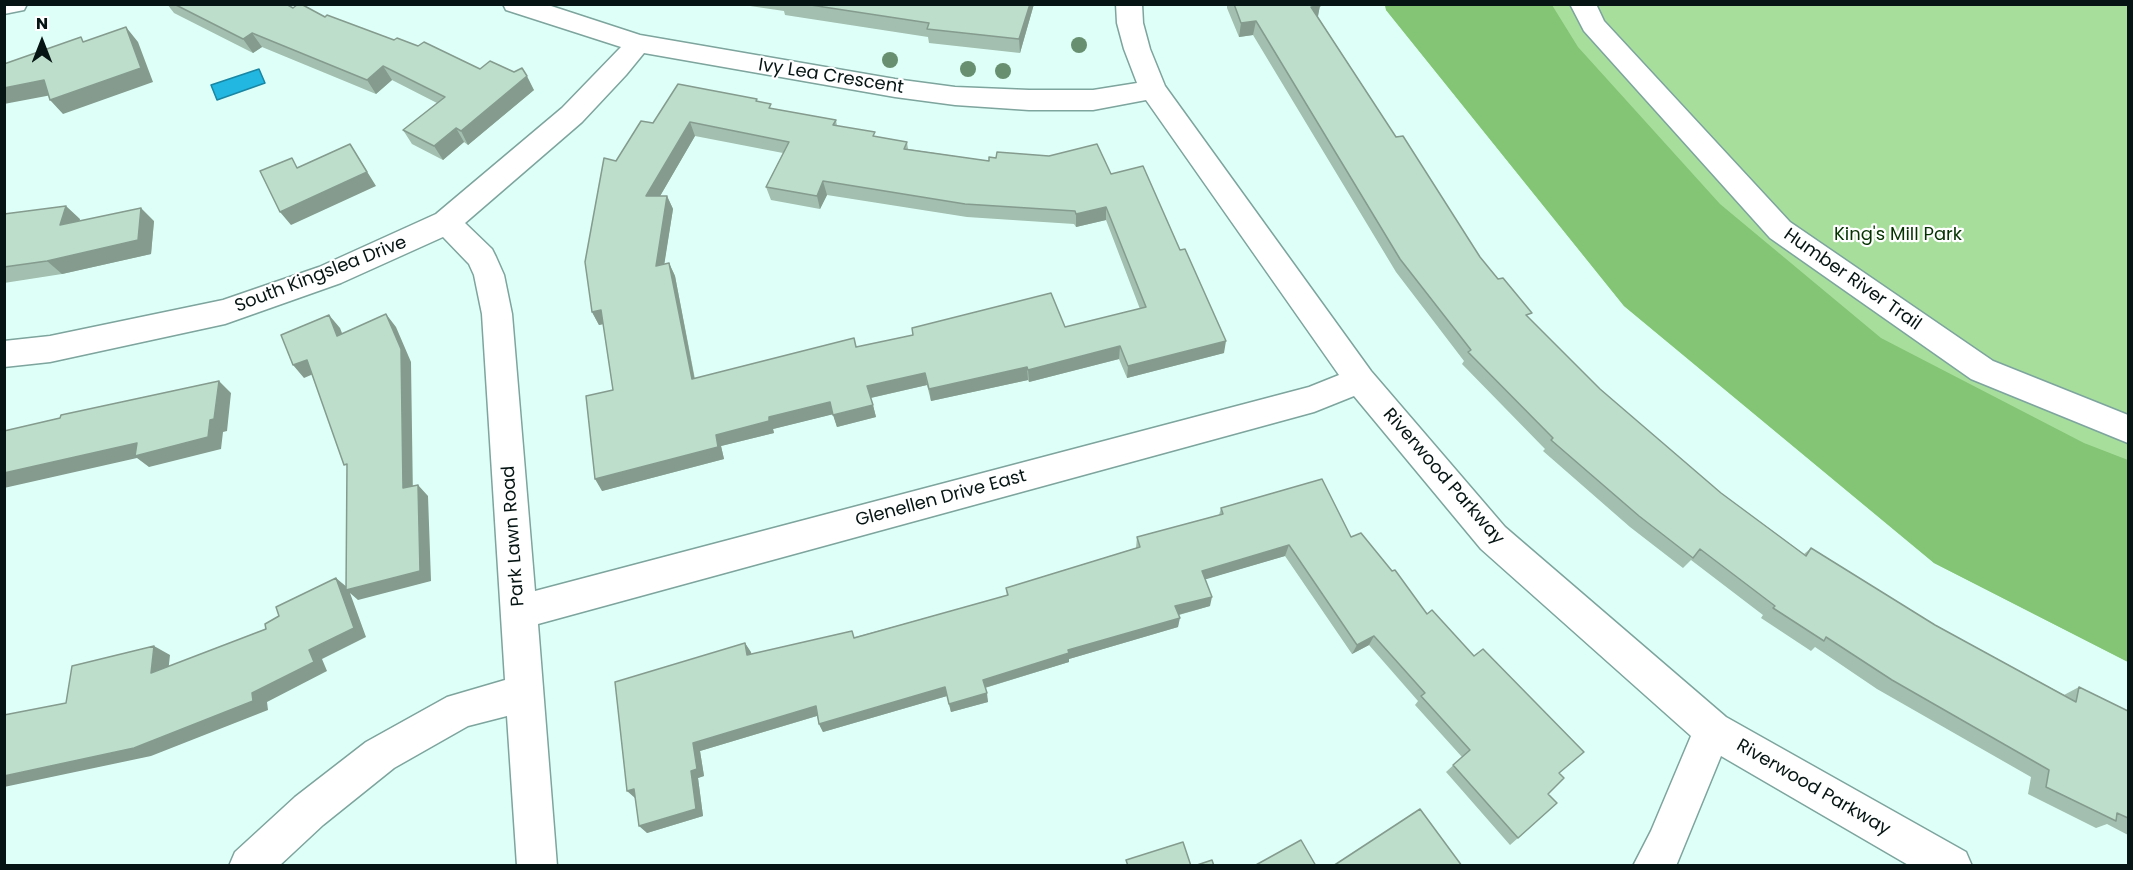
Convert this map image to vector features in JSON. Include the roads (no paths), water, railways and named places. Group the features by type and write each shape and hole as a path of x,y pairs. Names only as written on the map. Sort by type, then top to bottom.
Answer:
{"street":[{"path":"4,6 15,4"},
{"name":"Riverwood Parkway","path":"1129,4 1130,23 1137,49 1153,89 1360,380 1493,538 1713,730 1952,866"},
{"name":"Humber River Trail","path":"1583,4 1593,25 1780,230 1982,370 2128,429"},
{"name":"Ivy Lea Crescent","path":"526,6 638,43 895,88 955,96 1029,100 1093,100 1153,89"},
{"name":"South Kingslea Drive","path":"4,354 50,349 225,312 330,275 446,222 572,115 617,69 638,43"},
{"name":"Park Lawn Road","path":"446,222 481,257 489,275 497,314 537,866"},
{"name":"Glenellen Drive East","path":"519,612 1314,399 1360,380"},
{"path":"249,866 309,811 380,754 460,710 524,693"},
{"path":"1653,866 1665,845 1713,730"}],"water":[{"path":"259,69 265,83 217,100 211,85"}],"park label":[{"name":"King's Mill Park","path":"1898,235"}]}
